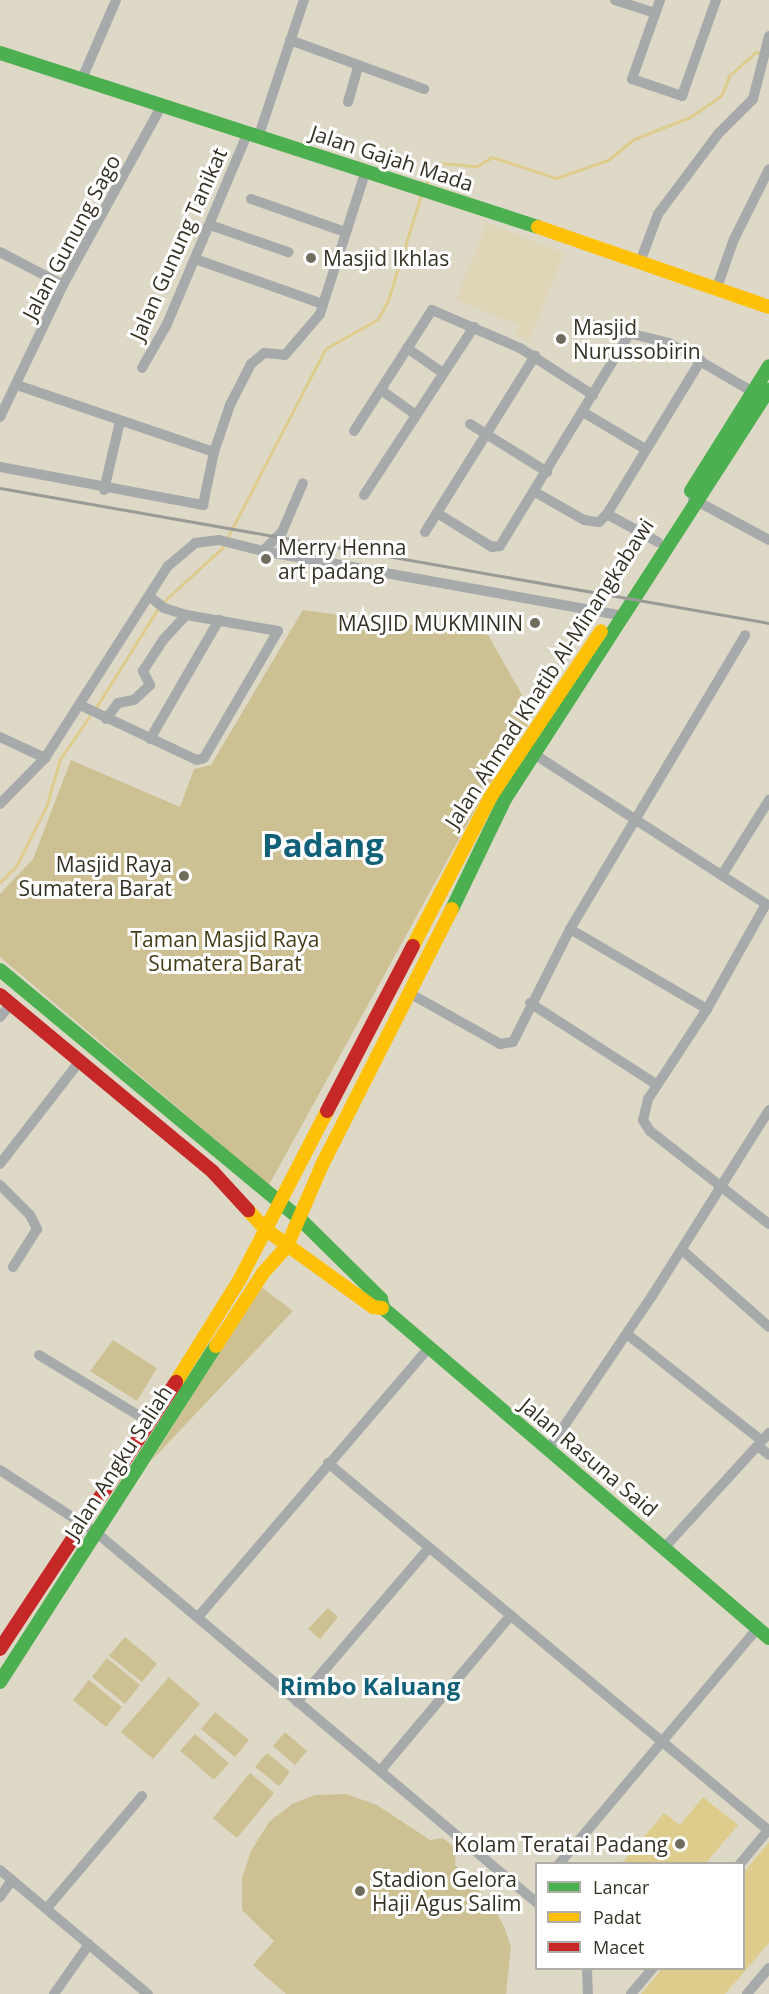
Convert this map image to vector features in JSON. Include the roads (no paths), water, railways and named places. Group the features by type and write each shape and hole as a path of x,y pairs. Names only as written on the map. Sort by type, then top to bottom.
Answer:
{"main road":[{"name":"Jalan Gajah Mada","path":"0,53 253,137 425,188 769,308"},
{"name":"Jalan Ahmad Khatib Al-Minangkabawi","path":"743,422 753,392 769,366"},
{"name":"Jalan Ahmad Khatib Al-Minangkabawi","path":"287,1245 322,1165 411,994 505,799 692,499 743,422 769,390"},
{"name":"Jalan Ahmad Khatib Al-Minangkabawi","path":"265,1229 457,857 491,796 619,615 658,542 692,499"},
{"path":"457,857 473,866"},
{"path":"0,970 299,1218 381,1299 383,1308 373,1306 265,1229 213,1172 0,995"},
{"name":"Jalan Angku Saliah","path":"0,1649 151,1423 254,1254 265,1229"},
{"name":"Jalan Angku Saliah","path":"0,1682 98,1534 270,1264 287,1245"},
{"name":"Jalan Rasuna Said","path":"383,1308 428,1349 769,1638"}],"street":[{"path":"81,81 116,0"},
{"name":"Jalan Gunung Tanikat","path":"142,368 167,324 210,225 253,137 304,0"},
{"path":"615,0 655,13"},
{"path":"660,0 632,79 684,96 716,0"},
{"path":"290,40 358,67 424,89"},
{"path":"640,262 658,214 718,134 753,99 767,50"},
{"path":"348,102 358,67"},
{"name":"Jalan Gunung Sago","path":"0,417 63,285 161,107"},
{"path":"716,290 734,239 769,169"},
{"path":"0,467 104,490 203,505 214,452 230,405 251,364 264,353 278,356 290,350 316,320 366,170"},
{"path":"251,199 345,232"},
{"path":"210,225 288,252"},
{"path":"0,252 63,285"},
{"path":"195,259 323,304"},
{"path":"354,431 432,310 535,356 593,395"},
{"path":"591,324 669,343 702,360 753,392"},
{"path":"364,495 474,327"},
{"path":"437,513 497,547 535,492 629,335"},
{"path":"407,348 443,373"},
{"path":"425,532 535,356"},
{"path":"535,492 584,520 599,522 607,513 702,360"},
{"path":"17,385 214,452"},
{"path":"381,390 417,415"},
{"path":"583,412 645,449"},
{"path":"104,490 120,421"},
{"path":"470,424 547,472"},
{"path":"263,551 282,532 303,483"},
{"path":"692,499 769,540"},
{"path":"607,513 658,542"},
{"path":"0,804 93,712 181,553 195,543 219,540 263,551 619,615"},
{"path":"93,712 197,760 204,758 278,631 186,615 156,601"},
{"path":"93,712 134,699 150,686 143,671 164,640 186,615"},
{"path":"150,739 219,620"},
{"path":"411,994 506,1046 518,1035 530,1003 570,929 745,635"},
{"path":"0,737 45,758"},
{"path":"534,754 768,904 707,1009 657,1085 643,1112 643,1120 650,1131 769,1224"},
{"path":"722,875 769,800"},
{"path":"570,929 707,1009"},
{"path":"530,1003 657,1085"},
{"path":"0,1017 11,1004"},
{"path":"0,1164 79,1062"},
{"path":"548,1450 723,1186 765,1127 769,1110"},
{"path":"0,1185 30,1215 37,1229 13,1267"},
{"path":"682,1250 769,1327"},
{"path":"627,1334 763,1440 769,1455"},
{"path":"198,1617 428,1349"},
{"path":"39,1355 151,1423"},
{"path":"664,1548 763,1440"},
{"path":"328,1463 769,1830 741,1862"},
{"path":"0,1470 98,1534 297,1702 534,1895"},
{"path":"297,1702 429,1548"},
{"path":"381,1770 511,1615"},
{"path":"560,1862 758,1628"},
{"path":"47,1908 142,1796"},
{"path":"0,1870 148,1994"},
{"path":"0,1897 12,1880"},
{"path":"54,1994 89,1944"},
{"path":"747,1994 769,1968"},
{"path":"587,1970 588,1994"},
{"path":"631,1994 650,1970"}],"waterway":[{"path":"426,184 440,163 477,166 492,157 556,178 608,160 634,139 690,117 721,96 729,76 756,52 763,54"},
{"path":"162,603 222,548 325,349 378,319 388,300 422,192"},
{"path":"95,709 158,608"},
{"path":"0,882 16,866 46,807 60,759 91,714"}],"railway":[{"path":"0,488 769,623"}],"place":[{"name":"Masjid Ikhlas","path":"311,258"},
{"name":"Masjid Nurussobirin","path":"561,339"},
{"name":"Merry Henna art padang","path":"266,559"},
{"name":"MASJID MUKMININ","path":"535,623"},
{"name":"Masjid Raya Sumatera Barat","path":"184,876"},
{"name":"Kolam Teratai Padang","path":"680,1844"},
{"name":"Stadion Gelora Haji Agus Salim","path":"360,1891"}],"district":[{"name":"Padang","path":"323,845"},
{"name":"Rimbo Kaluang","path":"370,1686"}],"park label":[{"name":"Taman Masjid Raya Sumatera Barat","path":"225,951"}]}
